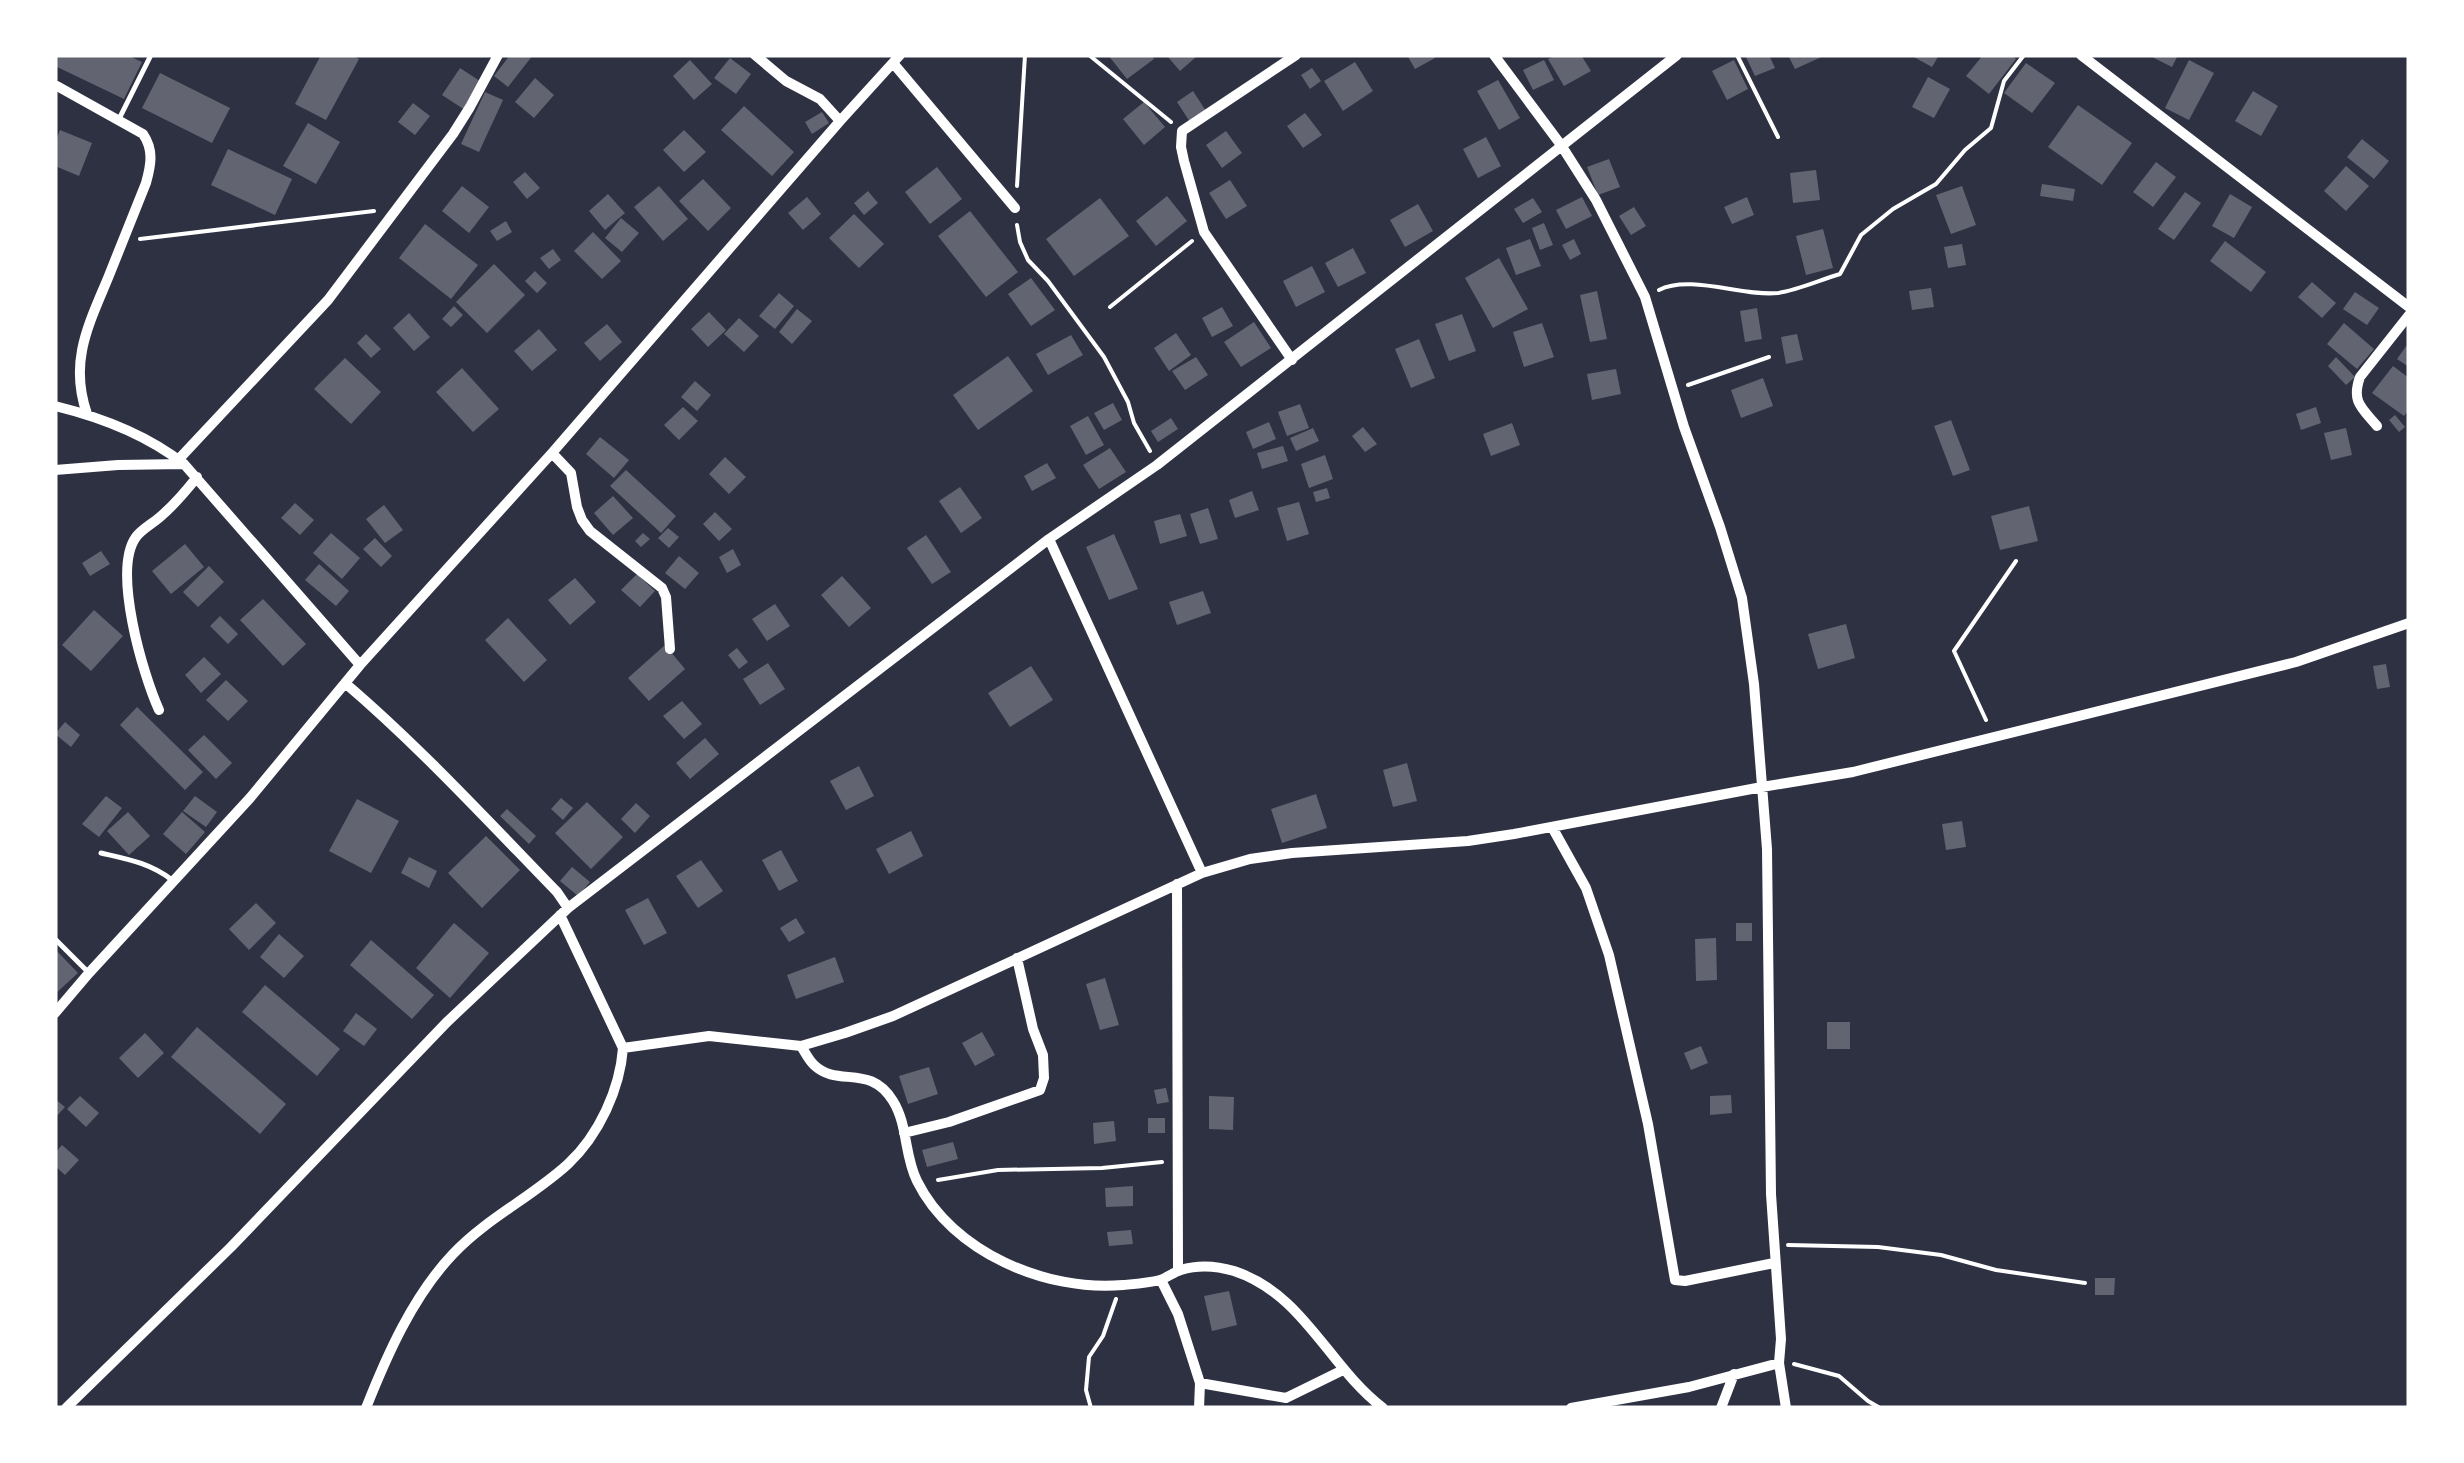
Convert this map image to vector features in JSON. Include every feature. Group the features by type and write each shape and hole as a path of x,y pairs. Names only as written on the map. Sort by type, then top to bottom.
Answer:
{"street":[{"path":"55,470 181,462 328,300 470,107 498,55"},
{"path":"755,55 786,81 820,99 840,121"},
{"path":"1292,360 1204,232 1181,147 1182,131 1296,55"},
{"path":"1494,55 1561,145 1596,200 1646,297 1684,427 1742,598 1754,684 1767,849 1771,1194 1781,1339 1779,1363 1786,1408"},
{"path":"66,1408 231,1247 448,1022 564,912 1049,539 1157,464 1677,55"},
{"path":"2082,55 2409,307"},
{"path":"55,1014 250,798 360,665 552,454 897,59 1015,208"},
{"path":"58,86 143,134 151,152 146,183 84,334 79,379 86,414"},
{"path":"2378,426 2358,402 2356,389 2360,377 2409,315"},
{"path":"55,406 122,429 181,462 360,665"},
{"path":"552,454 571,473 577,506 590,531 662,588 670,649"},
{"path":"159,710 137,640 126,562 138,534 180,498 197,477"},
{"path":"1049,539 1202,873"},
{"path":"622,1048 710,1036 801,1046 893,1016 1202,873 1238,862 1292,853 1468,840 1852,772 2296,662 2409,623"},
{"path":"345,683 546,882 564,912 622,1048 622,1070 615,1089 584,1146 569,1162 484,1224 451,1256 404,1325 366,1408"},
{"path":"1552,827 1586,888 1609,955 1648,1124 1675,1280 1685,1282 1774,1263"},
{"path":"1178,884 1178,1270"},
{"path":"904,1133 949,1122 1040,1090 1044,1078 1042,1055 1017,958"},
{"path":"801,1046 819,1069 878,1083 893,1101 918,1183 953,1228 984,1252 1020,1270 1090,1285 1121,1286 1160,1280 1178,1270 1203,1266 1233,1271 1265,1285 1315,1330 1344,1370 1383,1408"},
{"path":"1160,1280 1178,1314 1200,1383 1199,1408"},
{"path":"1571,1408 1689,1387 1779,1363"},
{"path":"1200,1383 1288,1403 1344,1370"},
{"path":"1720,1408 1734,1374"}],"lane":[{"path":"119,119 151,55"},
{"path":"101,853 142,862 173,881"},
{"path":"55,939 88,973"}],"path":[{"path":"1024,55 1015,208 1020,242 1028,260 1048,280 1104,357 1157,464"},
{"path":"1089,55 1182,131"},
{"path":"1737,55 1778,137"},
{"path":"1646,297 1666,287 1704,286 1776,293 1840,274 1861,235 1892,209 1936,184 1965,150 1991,128 2004,81 2024,55"},
{"path":"123,241 398,208"},
{"path":"1110,306 1204,232"},
{"path":"1674,390 1769,357"},
{"path":"1994,738 1954,651 2016,561"},
{"path":"918,1183 998,1170 1177,1162"},
{"path":"1774,1245 1878,1247 2085,1283"},
{"path":"1091,1408 1086,1390 1089,1358 1121,1286"},
{"path":"1779,1363 1800,1364 1839,1376 1880,1408"}],"building":[{"path":"58,55 127,55 142,62 124,99 55,66"},
{"path":"321,55 351,55 359,59 326,120 295,104"},
{"path":"510,55 533,55 508,87 494,76"},
{"path":"1108,55 1151,55 1154,59 1127,79"},
{"path":"1170,55 1194,55 1196,57 1180,71"},
{"path":"1407,55 1434,55 1435,58 1415,69"},
{"path":"1556,55 1581,55 1591,71 1564,86 1548,59"},
{"path":"1745,55 1769,55 1775,68 1755,76"},
{"path":"1788,55 1826,55 1795,69"},
{"path":"1910,55 1939,55 1932,67"},
{"path":"1983,55 2011,55 2016,59 1989,94 1966,76"},
{"path":"2148,55 2178,55 2172,67"},
{"path":"730,58 751,74 736,94 714,78"},
{"path":"690,60 712,84 694,100 673,76"},
{"path":"1544,60 1554,80 1533,90 1523,70"},
{"path":"1734,60 1748,89 1727,100 1712,71"},
{"path":"2189,60 2214,73 2189,120 2165,108"},
{"path":"1355,62 1373,91 1343,111 1324,81"},
{"path":"2026,63 2055,83 2032,113 2004,93"},
{"path":"460,68 483,83 465,110 442,95"},
{"path":"1312,68 1321,81 1310,89 1301,75"},
{"path":"160,73 230,108 212,143 142,108"},
{"path":"1928,77 1950,89 1934,118 1912,107"},
{"path":"535,78 554,95 534,118 515,102"},
{"path":"1498,80 1520,118 1499,130 1477,91"},
{"path":"1193,91 1206,111 1190,122 1177,102"},
{"path":"2253,91 2278,106 2261,136 2235,121"},
{"path":"485,92 503,100 479,152 461,144"},
{"path":"1144,102 1165,127 1144,145 1123,119"},
{"path":"413,103 430,116 415,135 398,122"},
{"path":"2078,105 2132,143 2102,185 2048,147"},
{"path":"744,106 794,152 772,176 721,130"},
{"path":"822,112 829,123 812,134 805,122"},
{"path":"1305,113 1322,135 1303,148 1287,126"},
{"path":"308,123 340,142 316,184 283,166"},
{"path":"60,130 92,143 79,176 55,166 55,143"},
{"path":"684,130 706,152 684,172 663,150"},
{"path":"1226,131 1242,153 1222,168 1206,145"},
{"path":"1486,137 1501,166 1478,178 1463,149"},
{"path":"2362,139 2389,161 2374,179 2347,157"},
{"path":"228,149 292,179 275,215 211,185"},
{"path":"1609,159 1620,187 1598,195 1587,167"},
{"path":"2156,162 2176,177 2153,207 2133,192"},
{"path":"2346,166 2369,186 2346,211 2324,191"},
{"path":"937,167 962,199 930,224 905,192"},
{"path":"1816,170 1820,200 1793,203 1790,173"},
{"path":"525,172 540,188 527,199 513,182"},
{"path":"703,179 731,208 708,231 679,201"},
{"path":"1230,180 1247,206 1226,219 1209,193"},
{"path":"2042,184 2075,189 2073,201 2040,196"},
{"path":"462,186 489,207 469,233 442,211"},
{"path":"659,186 688,219 663,241 634,207"},
{"path":"1962,186 1976,225 1951,234 1936,195"},
{"path":"868,191 878,203 864,215 854,203"},
{"path":"2185,192 2201,203 2174,240 2158,229"},
{"path":"608,194 625,213 605,230 589,211"},
{"path":"2230,194 2252,207 2234,238 2212,226"},
{"path":"1167,196 1187,221 1156,246 1136,221"},
{"path":"807,197 821,214 803,230 788,213"},
{"path":"1582,197 1592,216 1566,229 1556,210"},
{"path":"1747,197 1754,215 1732,224 1724,207"},
{"path":"1100,198 1129,236 1074,276 1046,239"},
{"path":"1533,198 1542,212 1523,223 1514,209"},
{"path":"1418,204 1433,231 1405,247 1390,220"},
{"path":"1634,207 1646,226 1631,235 1619,216"},
{"path":"970,211 1018,272 986,297 938,236"},
{"path":"854,214 884,244 859,268 829,238"},
{"path":"621,218 639,233 622,252 605,238"},
{"path":"506,221 512,232 497,241 490,231"},
{"path":"1544,223 1553,245 1540,250 1532,228"},
{"path":"425,224 478,265 451,299 399,258"},
{"path":"1823,229 1833,268 1806,275 1796,236"},
{"path":"593,232 621,261 602,279 574,251"},
{"path":"1530,239 1541,266 1516,275 1506,248"},
{"path":"1574,239 1581,254 1570,260 1562,245"},
{"path":"2225,241 2266,272 2251,292 2210,261"},
{"path":"1962,244 1966,265 1948,268 1944,247"},
{"path":"1353,248 1366,273 1338,287 1325,263"},
{"path":"553,249 561,260 549,269 540,258"},
{"path":"1499,258 1528,309 1493,328 1465,278"},
{"path":"494,264 525,295 487,333 456,302"},
{"path":"1312,266 1325,292 1296,307 1283,281"},
{"path":"535,271 547,283 537,293 525,281"},
{"path":"1031,278 1055,310 1031,326 1008,294"},
{"path":"2312,282 2336,303 2322,318 2298,297"},
{"path":"1931,288 1934,307 1912,310 1909,291"},
{"path":"1597,291 1607,339 1590,342 1580,295"},
{"path":"2355,292 2379,308 2367,325 2343,309"},
{"path":"779,293 794,306 775,329 759,316"},
{"path":"454,306 463,315 451,327 442,319"},
{"path":"1222,307 1233,326 1212,337 1202,318"},
{"path":"1757,308 1762,339 1745,342 1740,311"},
{"path":"797,309 812,321 792,344 779,332"},
{"path":"709,312 726,330 708,347 691,329"},
{"path":"409,313 430,337 414,351 393,328"},
{"path":"1462,314 1476,351 1449,361 1435,324"},
{"path":"739,318 759,336 744,352 724,334"},
{"path":"1254,322 1271,348 1241,367 1224,342"},
{"path":"1542,323 1554,357 1524,367 1513,332"},
{"path":"2344,323 2374,349 2357,369 2327,344"},
{"path":"607,324 622,342 600,361 584,343"},
{"path":"539,329 557,350 532,371 514,351"},
{"path":"1176,333 1191,355 1169,371 1154,348"},
{"path":"366,334 381,349 371,358 357,343"},
{"path":"1797,334 1803,360 1786,364 1781,337"},
{"path":"1071,335 1083,355 1048,375 1036,354"},
{"path":"1419,339 1435,378 1411,388 1395,349"},
{"path":"2409,342 2409,367 2397,359"},
{"path":"1008,356 1033,391 978,430 953,395"},
{"path":"1196,357 1208,375 1185,390 1172,371"},
{"path":"2336,357 2355,377 2346,385 2328,366"},
{"path":"345,358 381,392 351,424 314,389"},
{"path":"2393,366 2409,378 2409,410 2404,416 2372,393"},
{"path":"462,368 499,409 473,432 436,392"},
{"path":"1616,369 1621,394 1592,400 1587,374"},
{"path":"1763,378 1773,406 1741,418 1731,390"},
{"path":"695,381 711,395 697,411 681,397"},
{"path":"1113,403 1122,420 1104,430 1094,413"},
{"path":"1300,404 1309,428 1287,436 1278,412"},
{"path":"683,407 698,421 679,440 664,425"},
{"path":"2316,407 2321,423 2301,430 2296,414"},
{"path":"2395,415 2405,427 2399,432 2389,420"},
{"path":"1088,416 1104,445 1086,455 1070,426"},
{"path":"1171,418 1178,429 1158,442 1151,431"},
{"path":"1951,420 1970,470 1953,476 1934,426"},
{"path":"1269,422 1276,439 1253,449 1246,432"},
{"path":"1512,423 1520,445 1491,456 1483,434"},
{"path":"1363,427 1377,444 1365,452 1352,436"},
{"path":"1313,428 1319,441 1296,451 1290,438"},
{"path":"2346,428 2352,455 2331,460 2324,433"},
{"path":"600,437 629,460 614,478 586,454"},
{"path":"1283,446 1288,461 1262,469 1257,453"},
{"path":"1110,448 1126,472 1099,489 1083,465"},
{"path":"1325,455 1333,479 1309,488 1301,464"},
{"path":"725,457 746,477 729,494 709,474"},
{"path":"1047,463 1056,478 1032,491 1024,476"},
{"path":"626,470 676,516 661,533 610,486"},
{"path":"960,487 982,518 961,533 939,501"},
{"path":"1327,488 1330,498 1316,502 1313,492"},
{"path":"1252,491 1259,510 1235,518 1229,500"},
{"path":"613,496 633,518 613,535 594,513"},
{"path":"1299,502 1309,534 1287,541 1277,508"},
{"path":"295,503 314,520 300,535 281,518"},
{"path":"384,505 403,530 385,543 366,519"},
{"path":"2029,506 2038,541 2000,550 1991,516"},
{"path":"1208,508 1218,539 1200,544 1190,514"},
{"path":"715,512 732,529 719,541 703,524"},
{"path":"1180,514 1187,536 1160,544 1154,521"},
{"path":"668,528 679,537 669,548 658,538"},
{"path":"331,533 360,558 342,579 313,553"},
{"path":"643,533 650,539 641,547 635,541"},
{"path":"1114,534 1138,589 1109,600 1086,547"},
{"path":"926,535 951,572 932,584 907,548"},
{"path":"375,538 392,556 381,567 363,549"},
{"path":"185,544 204,567 171,594 152,571"},
{"path":"733,549 741,565 727,573 719,557"},
{"path":"101,551 110,564 90,576 82,563"},
{"path":"679,556 699,573 685,589 665,573"},
{"path":"319,564 349,591 336,606 305,580"},
{"path":"209,566 224,582 198,607 183,592"},
{"path":"637,574 655,591 640,607 621,590"},
{"path":"842,576 871,608 849,627 821,595"},
{"path":"575,578 596,602 570,625 548,600"},
{"path":"1203,591 1211,613 1177,625 1169,602"},
{"path":"263,599 306,644 283,666 240,620"},
{"path":"775,604 790,626 767,641 752,619"},
{"path":"94,610 123,636 91,671 62,645"},
{"path":"220,616 238,634 228,644 210,626"},
{"path":"508,618 547,660 524,682 485,640"},
{"path":"1846,624 1855,658 1818,669 1808,634"},
{"path":"665,645 685,669 649,701 628,678"},
{"path":"737,648 748,662 739,669 728,655"},
{"path":"204,657 221,674 201,693 185,675"},
{"path":"768,663 785,689 760,705 743,679"},
{"path":"2386,664 2390,687 2377,689 2373,666"},
{"path":"1031,666 1053,700 1010,727 988,693"},
{"path":"226,680 248,701 228,721 206,700"},
{"path":"682,701 702,724 684,739 663,716"},
{"path":"137,707 203,772 185,790 120,725"},
{"path":"65,722 80,735 71,747 55,734"},
{"path":"204,735 232,763 216,779 188,750"},
{"path":"705,738 719,754 690,779 676,763"},
{"path":"1407,763 1417,801 1393,807 1383,770"},
{"path":"859,766 874,796 846,810 830,781"},
{"path":"1316,794 1327,828 1282,843 1271,809"},
{"path":"106,796 122,808 99,837 82,824"},
{"path":"195,796 217,812 206,827 183,811"},
{"path":"561,798 573,808 563,820 551,809"},
{"path":"357,799 399,821 371,873 329,851"},
{"path":"587,802 623,837 591,869 555,833"},
{"path":"636,803 650,816 635,833 621,819"},
{"path":"507,809 536,836 529,844 500,816"},
{"path":"128,812 150,836 129,855 107,831"},
{"path":"182,812 205,832 186,854 163,834"},
{"path":"1962,821 1966,847 1946,850 1942,824"},
{"path":"911,831 923,856 889,874 876,849"},
{"path":"486,836 520,870 482,908 448,873"},
{"path":"781,850 798,881 779,891 762,860"},
{"path":"409,857 437,871 429,888 401,873"},
{"path":"701,860 723,891 698,908 676,876"},
{"path":"572,867 590,882 578,896 560,881"},
{"path":"648,898 667,933 644,945 625,910"},
{"path":"256,903 276,923 249,950 229,929"},
{"path":"796,918 805,933 789,942 780,928"},
{"path":"454,923 489,953 450,998 416,968"},
{"path":"1736,923 1752,923 1752,941 1736,941"},
{"path":"279,934 304,956 284,978 260,957"},
{"path":"1716,938 1717,980 1696,981 1695,939"},
{"path":"371,940 434,995 412,1019 350,965"},
{"path":"55,949 78,973 55,994"},
{"path":"835,957 844,982 796,999 787,975"},
{"path":"1105,978 1119,1025 1100,1030 1086,984"},
{"path":"265,985 340,1049 317,1076 242,1012"},
{"path":"356,1013 377,1029 364,1046 343,1031"},
{"path":"1827,1022 1850,1022 1850,1049 1827,1049"},
{"path":"197,1027 286,1104 260,1134 171,1057"},
{"path":"982,1032 995,1055 975,1066 962,1043"},
{"path":"145,1033 164,1053 138,1078 119,1058"},
{"path":"1701,1046 1708,1063 1691,1070 1684,1053"},
{"path":"929,1067 938,1094 908,1104 899,1076"},
{"path":"1166,1088 1169,1102 1157,1104 1154,1090"},
{"path":"1731,1095 1732,1113 1710,1115 1710,1096"},
{"path":"80,1096 99,1113 86,1127 67,1109"},
{"path":"1209,1096 1234,1097 1233,1130 1209,1129"},
{"path":"55,1099 65,1107 55,1118"},
{"path":"1148,1118 1165,1118 1165,1133 1148,1133"},
{"path":"1114,1121 1116,1141 1094,1144 1093,1123"},
{"path":"953,1142 958,1159 927,1167 922,1150"},
{"path":"62,1145 79,1160 65,1175 55,1166 55,1153"},
{"path":"1133,1186 1133,1206 1106,1207 1105,1188"},
{"path":"1131,1230 1133,1244 1109,1246 1107,1232"},
{"path":"2095,1278 2115,1278 2114,1295 2095,1295"},
{"path":"1229,1291 1237,1325 1212,1331 1204,1296"}]}
